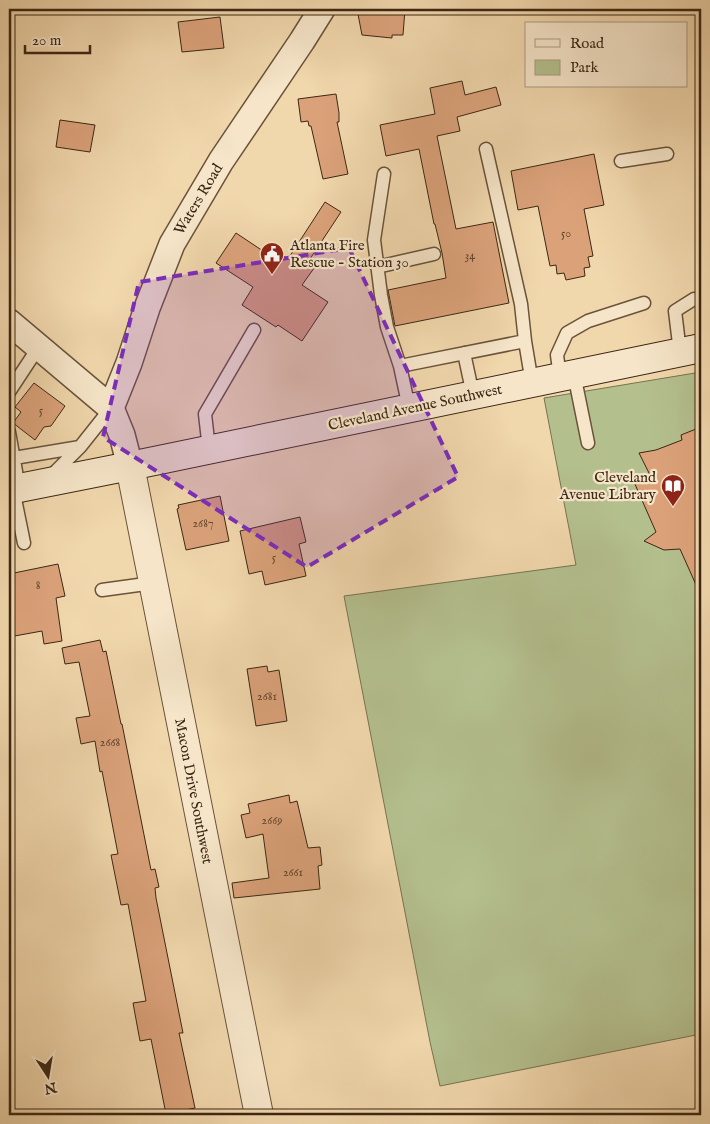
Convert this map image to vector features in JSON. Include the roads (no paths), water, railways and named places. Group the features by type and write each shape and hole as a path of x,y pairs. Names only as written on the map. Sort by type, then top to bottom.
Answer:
{"street":[{"name":"Waters Road","path":"111,408 130,364 147,308 172,244 221,160 322,9"},
{"path":"9,322 111,408 122,435 130,466"},
{"name":"Cleveland Avenue Southwest","path":"21,487 690,350"},
{"name":"Macon Drive Southwest","path":"130,466 259,1115"}],"lane":[{"path":"486,149 521,304 532,383"},
{"path":"621,161 667,154"},
{"path":"384,174 374,240 387,327 400,366 409,408"},
{"path":"377,266 434,254"},
{"path":"690,350 675,311 694,299"},
{"path":"588,443 567,375 556,355 567,333 588,321 644,302"},
{"path":"209,450 205,414 254,330"},
{"path":"400,366 525,341"},
{"path":"9,392 38,348"},
{"path":"464,353 473,395"},
{"path":"21,487 80,446 111,408"},
{"path":"9,432 21,487 24,543"},
{"path":"14,458 80,446"},
{"path":"102,590 153,583"}],"place":[{"name":"Atlanta Fire Rescue - Station 30","path":"272,275"},
{"name":"Cleveland Avenue Library","path":"673,507"}]}
